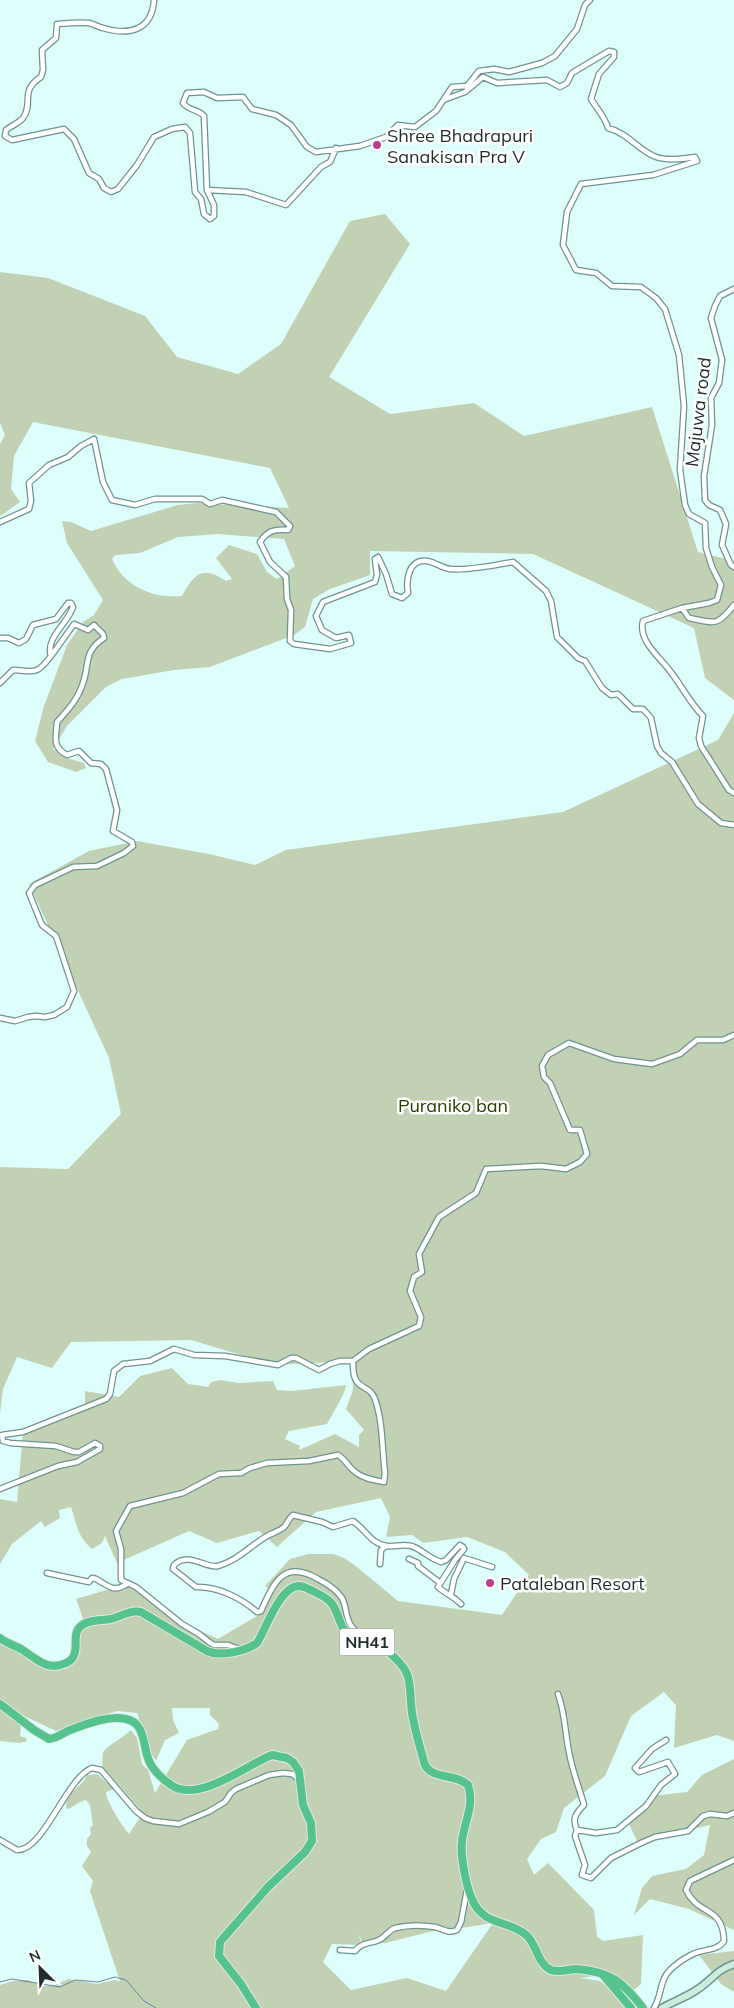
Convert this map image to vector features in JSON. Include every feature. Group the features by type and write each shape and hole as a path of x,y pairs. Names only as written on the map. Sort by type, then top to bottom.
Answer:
{"highway":[{"name":"NH41","path":"0,1638 46,1666 57,1666 69,1662 73,1657 76,1650 77,1631 80,1627 91,1621 114,1618 136,1611 141,1612 211,1653 240,1650 257,1643 287,1591 297,1586 325,1597 331,1602 344,1631 354,1640 382,1646 400,1661 412,1687 412,1713 425,1766 428,1771 458,1778 468,1785 471,1799 462,1838 461,1852 470,1896 481,1912 494,1922 524,1932 533,1942 540,1958 549,1969 556,1971 576,1969 618,1980 643,2008"},
{"path":"0,1704 49,1739 70,1730 105,1720 126,1719 133,1722 141,1730 150,1764 164,1779 180,1790 200,1789 272,1756 279,1755 293,1762 299,1771 303,1806 311,1824 312,1835 310,1845 268,1887 220,1942 218,1950 222,1963 241,1984 256,2008"},
{"path":"603,1975 631,2008"}],"street":[{"path":"154,0 153,14 144,25 130,31 104,29 91,23 57,24 56,38 42,50 43,70 41,77 32,82 26,98 28,108 22,119 6,130 5,136 12,140 64,129 74,139 90,173 99,179 104,188 111,192 118,189 137,165 154,137 172,129 185,127 190,133 195,192 201,199 204,214 210,219 214,216 214,205 207,190 204,116 187,108 183,103 187,93 204,92 216,98 243,97 252,109 276,115 291,125 307,147 316,152 360,146 386,137 398,125 415,127 436,112 452,87 467,86 480,71 494,69 509,72 542,63 555,56 577,29 585,6 590,0"},
{"path":"446,99 466,92 483,77 497,83 547,80 560,87 567,83 572,73 609,51 614,52 614,56 599,74 591,99 606,120 608,128 617,130 655,156 682,159 695,157 697,161 654,175 581,184 567,212 563,245 576,270 596,273 612,286 641,287 656,298 665,309 679,354 684,406 680,470 685,505 689,514 704,523 706,548 712,567 721,585 717,600 710,604 682,608 643,621 641,628 653,653 670,670 692,705 703,716 699,738 702,746 729,790 734,793"},
{"path":"207,190 246,192 286,205 322,167 330,162 336,148"},
{"name":"Majuwa road","path":"734,290 720,296 711,318 722,360 719,383 711,398 712,425 704,476 705,500 709,505 720,510 726,524 722,545 731,565 734,567"},
{"path":"0,522 7,517 29,509 32,501 29,483 49,465 68,457 81,446 94,439 103,482 112,500 135,505 155,499 202,499 210,504 222,500 276,512 290,526 288,530 272,530 260,542 270,562 286,578 287,599 291,610 290,641 294,644 330,649 351,643 350,635 336,638 322,630 316,616 322,602 374,582 377,575 375,559 378,557 392,594 402,598 408,593 406,580 408,573 414,565 426,561 450,569 513,562 546,591 551,601 557,638 578,658 585,660 602,688 611,695 618,694 633,709 643,709 651,718 661,753 672,762 698,804 721,824 734,825"},
{"path":"0,638 8,638 19,643 23,642 33,625 56,619 64,606 71,603 73,607 71,614 51,642 49,650 51,656"},
{"path":"682,608 689,618 714,623 723,619 734,605"},
{"path":"0,684 13,670 30,672 45,664 74,624 88,630 94,625 103,634 104,638 94,645 86,663 84,682 75,703 57,722 56,744 58,750 67,755 79,751 90,764 101,764 106,769 117,810 113,831 132,842 133,846 124,853 97,866 73,868 35,885 29,893 42,925 56,936 74,991 67,1007 45,1018 28,1017 15,1021 0,1018"},
{"path":"0,1489 58,1466 77,1462 100,1449 100,1446 95,1444 79,1452 74,1452 56,1446 3,1441 2,1435 23,1432 106,1399 110,1394 114,1370 123,1364 150,1361 174,1348 194,1356 225,1356 278,1365 291,1358 296,1358 319,1370 340,1361 353,1361 369,1350 419,1326 421,1317 410,1291 414,1277 422,1272 419,1254 439,1217 476,1193 486,1169 541,1166 566,1169 580,1162 587,1154 580,1130 570,1130 550,1083 544,1076 542,1066 548,1055 569,1043 614,1059 652,1064 680,1054 697,1040 723,1040 734,1035"},
{"path":"240,1650 228,1645 214,1645 182,1624 136,1587 121,1580 121,1550 116,1532 130,1506 183,1493 219,1474 241,1473 267,1463 309,1461 338,1455 346,1460 352,1469 368,1478 384,1482 385,1473 379,1412 374,1396 358,1384 352,1376 353,1361"},
{"path":"382,1646 373,1639 359,1634 352,1628 342,1599 332,1587 308,1573 297,1570 285,1574 275,1582 261,1611 257,1612 249,1605 228,1594 206,1587 196,1587 173,1569 181,1561 203,1562 214,1567 229,1562 267,1536 284,1528 293,1515 322,1522 332,1527 353,1521 364,1528 368,1536 374,1541 386,1546 412,1546 441,1562 446,1560 460,1545 463,1547 464,1549 448,1573 439,1582 438,1587 445,1593 451,1594 461,1604"},
{"path":"380,1564 381,1550 386,1546"},
{"path":"451,1594 454,1579 464,1558 492,1566"},
{"path":"409,1559 418,1563 418,1566 439,1582"},
{"path":"47,1573 89,1582 92,1578 96,1579 114,1590 127,1584"},
{"path":"558,1694 562,1706 568,1751 584,1805 575,1814 574,1822 577,1830 575,1836 585,1865 582,1875 591,1878 611,1858 655,1837 688,1831 703,1816 710,1814 727,1816 734,1813"},
{"path":"577,1830 596,1833 617,1830 646,1806 661,1785 675,1774 668,1762 640,1772 635,1768 652,1749 666,1740"},
{"path":"0,1840 17,1850 27,1848 53,1817 65,1796 83,1773 92,1768 101,1770 145,1818 153,1821 179,1824 208,1812 225,1802 236,1789 269,1775 292,1774 300,1780"},
{"path":"654,2008 662,1979 671,1969 694,1953 718,1946 724,1941 724,1932 719,1919 714,1914 700,1907 686,1890 690,1880 734,1860"},
{"path":"340,1950 355,1951 364,1943 381,1939 396,1928 426,1926 439,1928 446,1932 457,1930 461,1922 468,1887"},
{"path":"662,2008 690,1994 704,1985 720,1970 734,1964"}],"green space":[{"path":"385,214 410,244 329,377 390,414 474,403 524,436 652,407 698,552 734,561 734,700 705,678 694,628 533,554 370,551 370,575 330,589 313,599 305,627 294,635 210,667 174,670 122,679 106,687 67,726 53,749 70,759 84,763 86,768 76,772 48,762 35,741 44,706 67,645 83,622 94,615 103,600 67,543 62,521 71,522 91,531 178,505 197,503 289,508 270,468 33,422 14,456 11,489 20,502 0,516 0,444 5,435 0,423 0,272 48,278 145,316 177,357 238,374 281,344 350,221","holes":["218,534 284,539 295,566 277,579 267,572 257,554 229,545 216,558 232,579 226,581 211,573 200,574 195,577 182,596 161,595 141,589 124,577 112,559 115,555 140,553 178,537"]},
{"name":"Puraniko ban","path":"734,713 734,1741 717,1735 674,1748 676,1705 664,1692 631,1716 605,1776 564,1808 556,1832 541,1839 527,1859 534,1875 548,1863 594,1910 597,1937 603,1941 643,1935 641,1984 634,1990 644,2008 0,2008 0,1985 13,1981 28,1980 43,1986 55,1985 68,1979 97,1984 115,1980 120,1981 90,1891 93,1881 82,1866 91,1852 87,1846 87,1839 91,1834 90,1828 93,1825 90,1805 86,1800 69,1809 66,1808 67,1797 81,1784 87,1775 97,1774 114,1789 106,1792 106,1796 129,1834 143,1813 102,1768 103,1752 131,1730 137,1738 142,1764 148,1770 155,1793 187,1740 218,1729 219,1724 210,1715 210,1708 172,1708 173,1720 179,1733 165,1740 156,1761 151,1753 137,1713 117,1711 56,1731 22,1715 20,1736 26,1738 27,1741 20,1743 0,1741 0,1637 46,1666 69,1662 77,1631 85,1624 76,1599 127,1584 179,1621 218,1639 262,1613 273,1591 265,1586 290,1559 309,1554 333,1554 344,1558 398,1601 502,1615 529,1575 505,1552 467,1537 423,1543 412,1535 386,1537 390,1517 381,1498 316,1512 277,1547 259,1531 217,1543 189,1531 117,1563 105,1536 102,1543 92,1549 87,1544 78,1530 71,1507 59,1510 60,1518 45,1527 41,1521 12,1544 0,1564 0,1499 17,1502 23,1432 85,1407 85,1391 119,1397 140,1376 172,1368 188,1384 208,1387 211,1382 221,1380 238,1383 273,1381 277,1390 292,1391 346,1385 341,1399 327,1424 289,1431 285,1439 300,1446 299,1450 335,1434 359,1447 359,1435 364,1430 346,1409 353,1390 352,1361 274,1365 191,1340 71,1342 52,1368 17,1357 3,1389 0,1414 0,1167 68,1169 121,1114 109,1058 29,884 89,851 137,841 209,854 255,865 286,850 563,812 718,740","holes":["493,1923 446,1991 407,1978 351,1990 323,1962 332,1944 361,1945 359,1933 362,1944 385,1943 437,1930","603,1975 607,1986 600,1981 580,1978"]},
{"path":"734,1759 734,1930 689,1909 650,1899 634,1915 642,1888 652,1876 686,1869 704,1855 710,1825 667,1835 640,1847 628,1822 652,1796 687,1792 702,1775"},
{"path":"734,1951 734,1992 721,1984 699,1955"}],"waterway":[{"path":"0,1982 12,1979 60,1987 75,1980 98,1982 115,1977 126,1980 144,2001 156,2008"}],"place":[{"name":"Shree Bhadrapuri Sanakisan Pra V","path":"377,145"},
{"name":"Pataleban Resort","path":"490,1583"}]}
